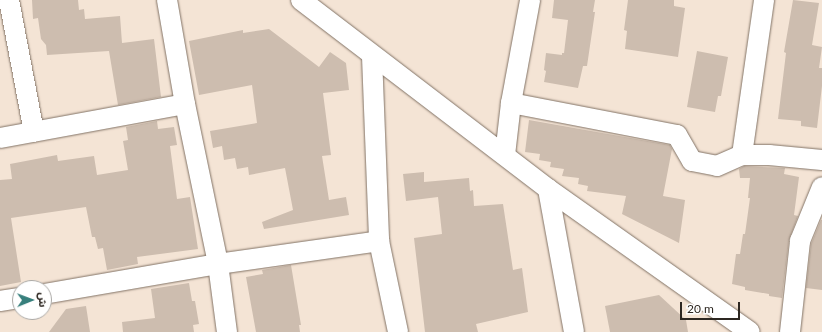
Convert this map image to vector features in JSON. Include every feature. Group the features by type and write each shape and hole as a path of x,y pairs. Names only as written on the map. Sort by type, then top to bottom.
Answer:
{"street":[{"path":"9,0 34,132"},
{"path":"167,0 184,104 218,264 227,332"},
{"path":"301,0 372,56 505,155 548,189 733,326 750,332"},
{"path":"505,155 511,103 530,0"},
{"path":"742,155 764,0"},
{"path":"372,56 379,241 398,332"},
{"path":"511,103 677,134 692,161 716,166 742,155 769,155 822,160"},
{"path":"0,138 184,104"},
{"path":"790,332 800,241 822,187"},
{"path":"548,189 574,332"},
{"path":"52,293 218,264 379,241"},
{"path":"0,301 12,299"}],"building":[{"path":"32,0 78,0 79,10 84,9 85,19 120,16 122,43 154,39 161,97 118,105 109,51 47,55 46,45 41,39 38,18 33,19"},
{"path":"554,0 595,0 593,12 595,12 587,66 583,66 578,88 544,82 546,71 544,70 546,53 562,55 562,53 564,53 568,20 552,18"},
{"path":"628,0 674,0 674,6 685,8 678,57 625,49 627,31 624,30"},
{"path":"793,0 819,3 812,45 822,47 819,68 822,68 822,86 817,128 801,126 801,121 778,119 786,53 784,52"},
{"path":"269,29 319,67 330,52 346,63 349,90 323,93 331,155 322,156 329,200 346,197 349,215 264,229 262,222 293,210 285,168 249,175 248,167 237,169 235,158 224,160 222,146 213,148 210,131 257,123 252,85 199,95 189,41 243,30 243,33"},
{"path":"697,51 728,57 721,96 718,96 715,112 687,107"},
{"path":"529,120 670,145 672,149 663,196 685,200 679,243 622,214 626,196 587,191 588,186 578,184 579,178 562,176 564,169 550,167 551,162 539,160 540,154 525,152"},
{"path":"157,121 158,129 174,127 177,145 170,146 177,199 190,197 198,249 137,257 138,264 107,270 103,248 98,249 95,237 92,237 86,207 11,218 21,280 12,280 12,284 0,286 0,180 12,179 10,164 57,155 58,161 94,156 97,175 128,170 123,141 128,140 126,127"},
{"path":"744,166 785,168 784,174 799,177 794,215 798,216 789,240 782,298 745,290 745,287 732,284 736,254 740,254 743,234 745,234 750,198 748,198 750,178 740,178 739,169"},
{"path":"424,172 424,182 469,178 470,191 473,190 474,206 503,204 513,270 522,268 528,312 476,324 478,332 425,332 414,238 442,234 438,197 406,201 403,174"},
{"path":"821,220 822,290 806,288 811,244"},
{"path":"291,265 301,325 299,325 300,332 256,332 246,277 263,274 262,270"},
{"path":"189,283 192,301 195,301 199,324 193,325 194,332 123,332 122,322 155,318 151,289"},
{"path":"659,295 686,320 688,332 610,332 605,306"},
{"path":"86,306 90,332 49,332 66,309"}]}
